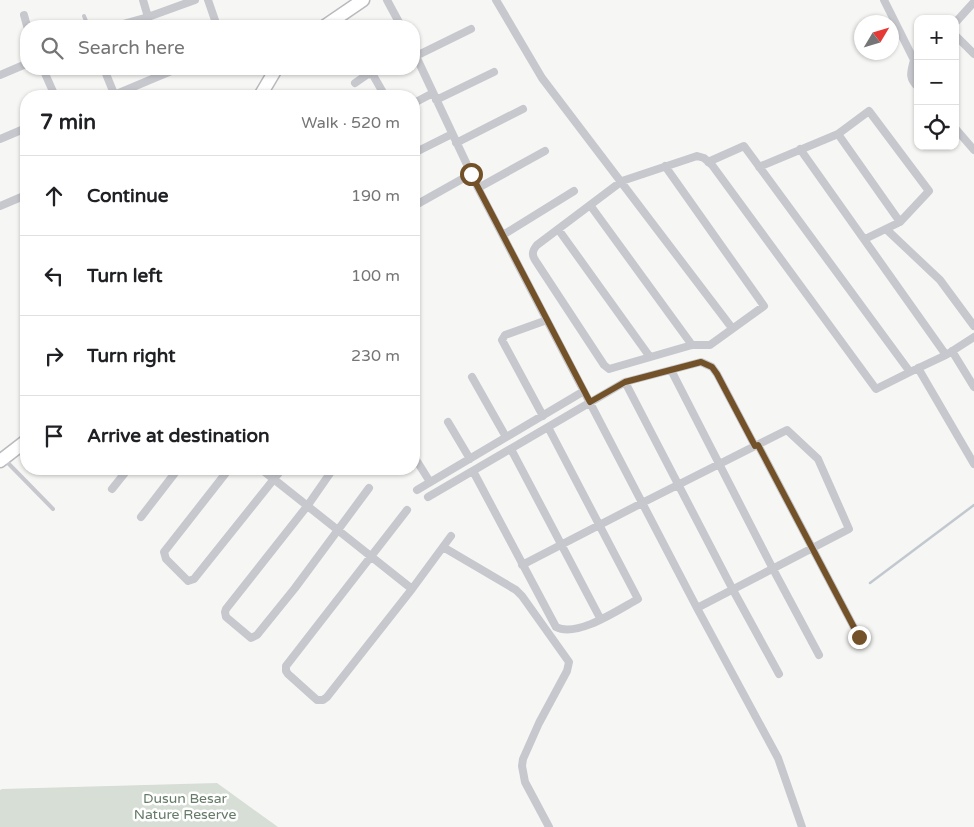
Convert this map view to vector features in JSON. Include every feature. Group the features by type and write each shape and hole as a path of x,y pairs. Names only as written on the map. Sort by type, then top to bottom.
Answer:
{"highway":[{"path":"334,20 363,0"},
{"path":"264,90 272,75"},
{"path":"2,460 20,446"}],"street":[{"path":"143,0 148,17"},
{"path":"137,20 195,0"},
{"path":"208,0 215,20"},
{"path":"388,0 398,20"},
{"path":"496,0 536,69 732,328"},
{"path":"884,0 914,56"},
{"path":"959,19 974,2"},
{"path":"24,15 25,20"},
{"path":"420,52 471,29"},
{"path":"959,39 974,54"},
{"path":"420,65 478,188 697,608 778,758 802,827"},
{"path":"914,65 910,74 914,82"},
{"path":"0,76 20,67"},
{"path":"420,101 494,72"},
{"path":"46,75 52,90"},
{"path":"106,75 109,90"},
{"path":"125,90 162,75"},
{"path":"355,83 367,75"},
{"path":"373,75 382,90"},
{"path":"456,143 523,110"},
{"path":"759,167 838,134 869,111 929,192 900,222 865,239"},
{"path":"0,139 20,131"},
{"path":"959,133 974,150"},
{"path":"420,150 452,134"},
{"path":"838,134 900,222"},
{"path":"708,162 744,146 914,370 974,464"},
{"path":"800,150 974,387"},
{"path":"478,188 545,151"},
{"path":"665,166 764,306 710,345 692,345 609,369 604,365 532,256 533,250 537,245 622,181 665,166 697,156 708,162 876,389 949,353 974,337"},
{"path":"420,203 471,174"},
{"path":"503,235 574,191"},
{"path":"0,206 20,198"},
{"path":"590,205 692,345"},
{"path":"558,229 650,357"},
{"path":"886,229 940,280 974,326"},
{"path":"543,416 502,340 505,335 547,320"},
{"path":"428,497 625,382 701,362 712,367 717,374 859,637"},
{"path":"671,370 819,655"},
{"path":"472,377 506,438"},
{"path":"625,382 733,590 779,674"},
{"path":"417,490 584,391"},
{"path":"448,422 470,459"},
{"path":"473,471 522,565 556,626 561,630 581,628 638,599 548,427"},
{"path":"522,565 642,502 787,430 818,459 849,529 697,608"},
{"path":"511,449 600,618"},
{"path":"420,465 430,482"},
{"path":"112,489 123,475"},
{"path":"141,517 173,475"},
{"path":"225,475 164,552 166,559 188,581 194,579 278,475"},
{"path":"268,475 412,589"},
{"path":"329,475 308,505 224,612 226,617 249,637 254,638 257,635 369,488"},
{"path":"407,510 286,666 288,674 316,698 321,700 327,696 412,589 451,536"},
{"path":"443,547 516,590 569,662 567,671 539,723 523,759 522,766 526,782 549,827"}],"lane":[{"path":"84,16 86,20"},
{"path":"2,460 53,509"}],"green space":[{"name":"Dusun Besar Nature Reserve","path":"217,783 278,827 0,827 0,790 2,789"}],"waterway":[{"path":"870,583 974,505"}],"route":[{"path":"471,174 590,402 625,382 701,362 712,367 755,446 758,445 859,637"}]}
